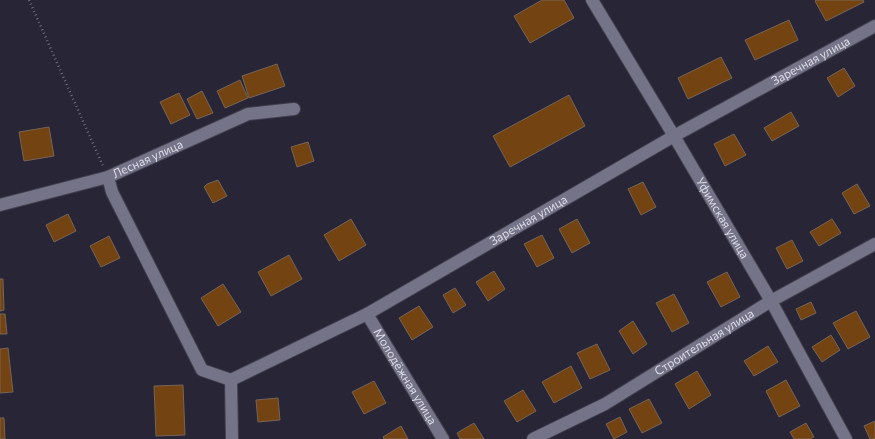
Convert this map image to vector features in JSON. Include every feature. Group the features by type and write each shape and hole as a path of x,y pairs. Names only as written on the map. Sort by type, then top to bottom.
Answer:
{"street":[{"name":"Уфимская улица","path":"592,0 771,301 846,439"},
{"name":"Заречная улица","path":"231,380 367,314 674,136 875,26"},
{"name":"Лесная улица","path":"0,205 108,177 248,114 294,109"},
{"path":"108,177 112,192 202,370 231,380 232,439"},
{"name":"Строительная улица","path":"533,439 604,404 771,301 875,244"},
{"name":"Молодёжная улица","path":"367,314 443,439"}],"path":[{"path":"29,0 108,177"}],"building":[{"path":"542,0 564,0 574,18 530,43 514,16"},
{"path":"863,0 864,2 826,21 815,1"},
{"path":"789,20 798,40 755,60 745,40"},
{"path":"721,57 732,78 688,99 678,78"},
{"path":"277,64 285,86 249,98 242,76"},
{"path":"844,68 855,86 838,97 827,78"},
{"path":"240,80 248,98 225,108 217,91"},
{"path":"202,91 213,113 197,119 187,99"},
{"path":"179,93 190,115 171,124 160,102"},
{"path":"569,95 585,126 510,167 493,136"},
{"path":"791,112 799,126 772,141 764,128"},
{"path":"49,127 54,156 24,161 19,132"},
{"path":"734,134 746,155 725,166 714,144"},
{"path":"308,142 314,161 297,167 291,147"},
{"path":"218,180 227,196 213,203 204,187 207,184"},
{"path":"643,182 656,207 641,215 628,189"},
{"path":"857,184 870,206 854,214 842,193"},
{"path":"68,214 76,231 54,242 46,225"},
{"path":"351,219 366,245 339,261 324,235"},
{"path":"577,219 590,243 572,253 559,229"},
{"path":"832,219 841,233 819,246 810,232"},
{"path":"542,235 554,258 537,267 524,244"},
{"path":"109,236 120,258 101,267 90,246"},
{"path":"792,240 803,261 787,269 776,248"},
{"path":"289,255 302,279 271,296 258,272"},
{"path":"494,271 505,289 488,301 476,282"},
{"path":"727,272 740,297 721,307 707,282"},
{"path":"0,279 3,279 4,310 0,311"},
{"path":"223,284 241,312 218,326 201,298"},
{"path":"455,288 466,305 453,313 443,295"},
{"path":"674,294 689,323 672,332 656,303"},
{"path":"811,302 816,313 801,320 796,309"},
{"path":"419,306 433,327 412,340 399,318"},
{"path":"856,311 870,337 848,349 833,323"},
{"path":"0,314 5,314 7,334 0,334"},
{"path":"633,321 647,344 633,354 619,331"},
{"path":"831,335 840,350 822,362 812,347"},
{"path":"597,344 610,370 590,379 577,353"},
{"path":"768,346 778,362 754,376 744,361"},
{"path":"8,348 13,392 0,393 0,349"},
{"path":"571,366 582,388 554,403 542,382"},
{"path":"697,371 711,395 689,409 675,384"},
{"path":"786,380 800,406 779,417 766,391"},
{"path":"374,381 386,403 364,414 352,392"},
{"path":"183,385 185,435 156,436 154,386"},
{"path":"523,390 536,411 517,422 504,401"},
{"path":"278,398 280,420 258,422 256,400"},
{"path":"649,399 662,423 642,433 629,409"},
{"path":"620,417 627,432 614,439 606,424"},
{"path":"0,418 4,418 5,439 0,439"},
{"path":"875,421 875,439 870,439 864,426"},
{"path":"474,423 484,439 460,439 457,433"},
{"path":"806,423 814,437 810,439 794,439 790,432"},
{"path":"401,426 408,439 384,439 383,437"}]}
